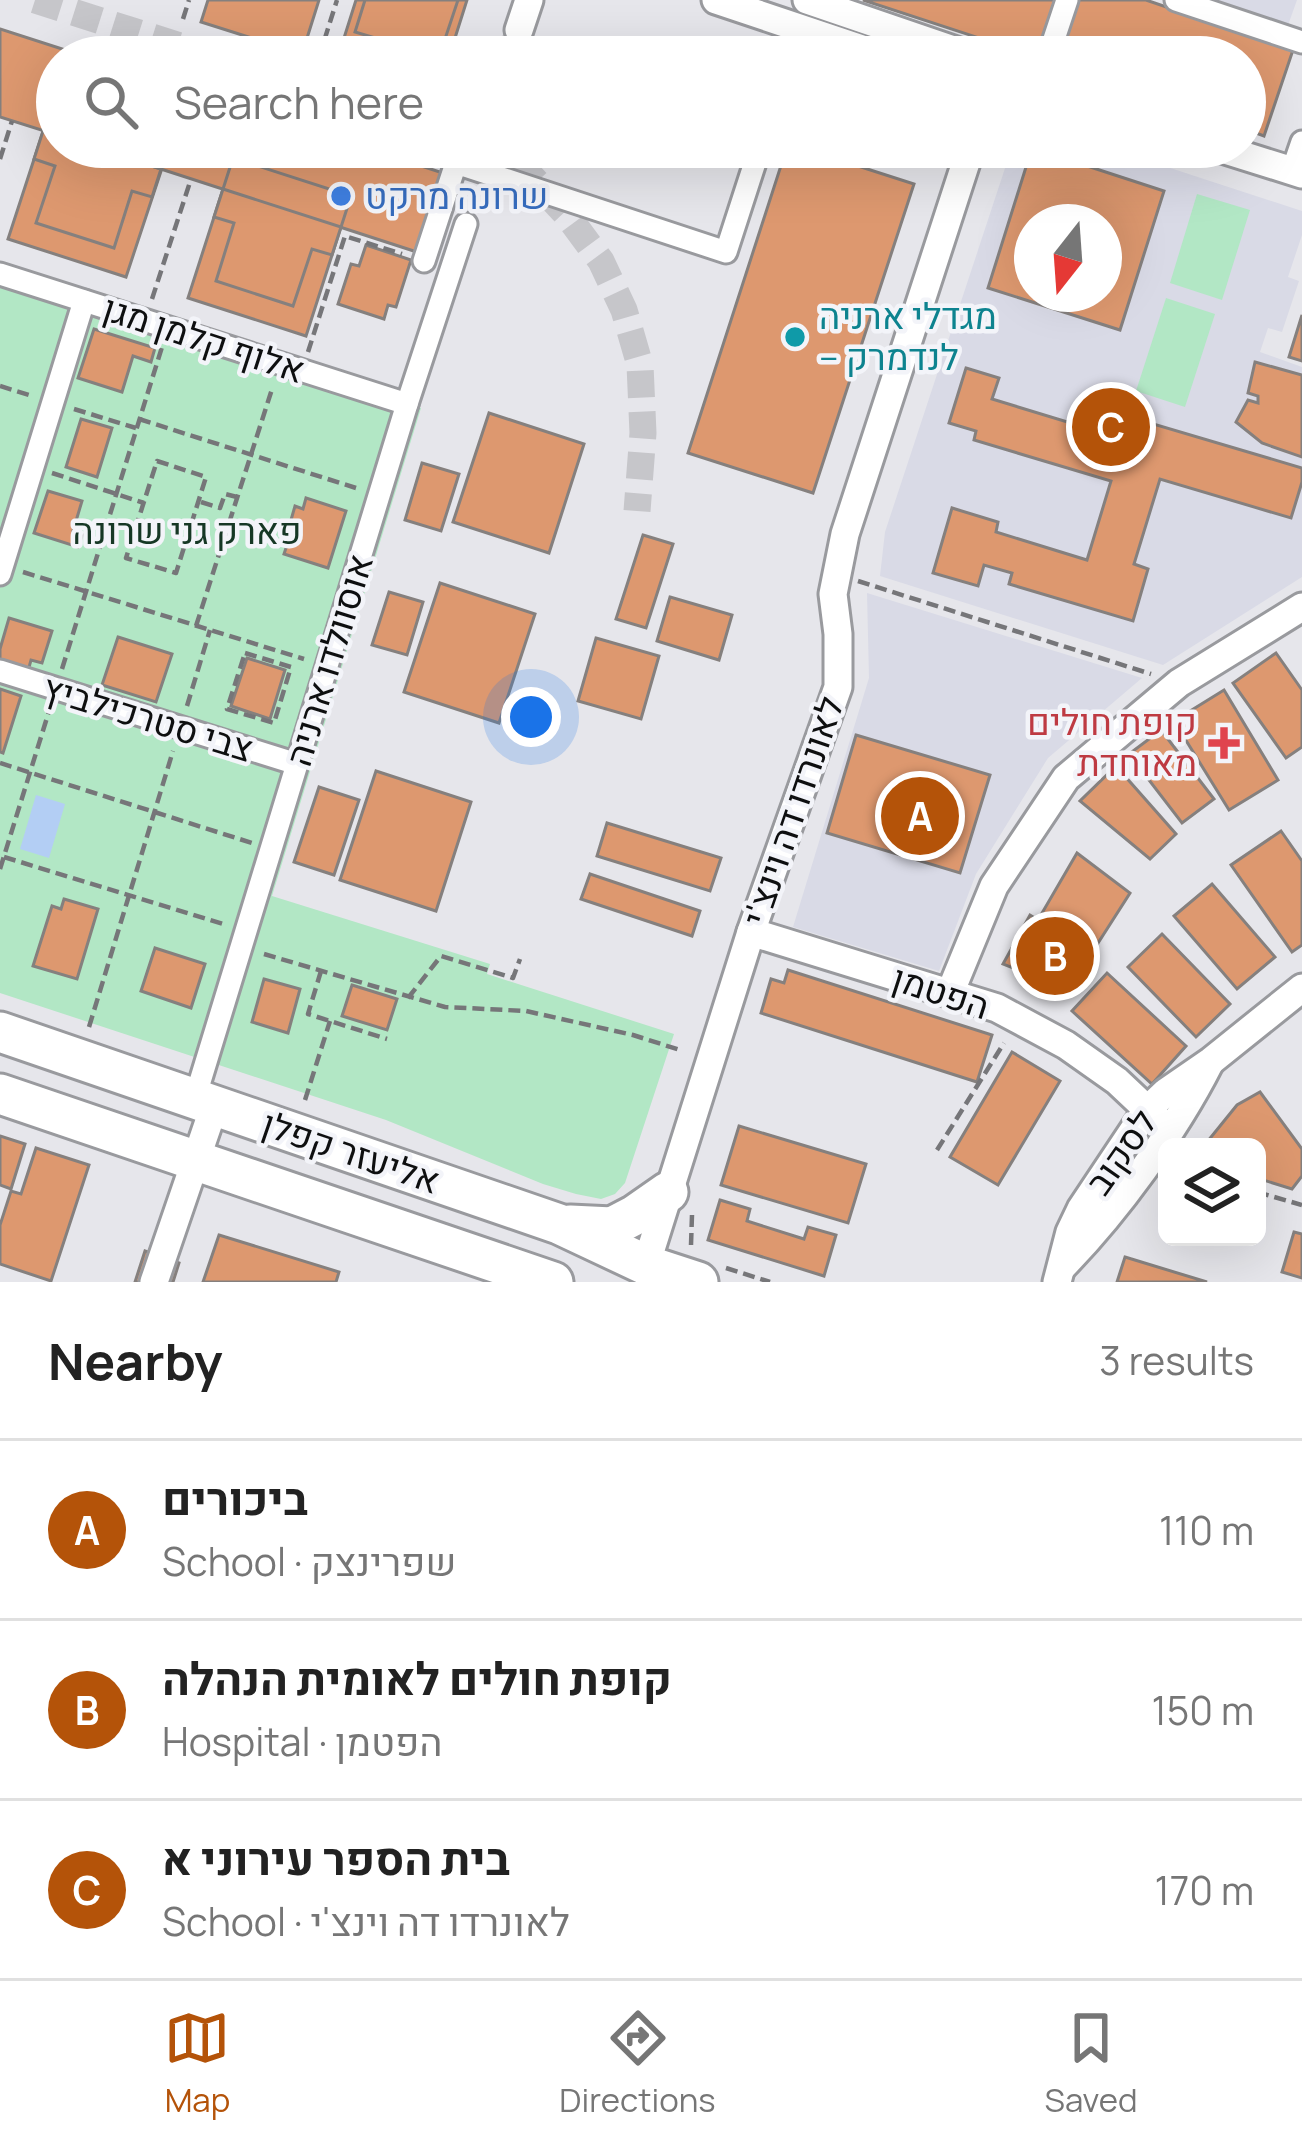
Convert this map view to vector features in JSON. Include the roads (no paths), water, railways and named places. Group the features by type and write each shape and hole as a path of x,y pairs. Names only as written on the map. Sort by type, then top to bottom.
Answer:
{"main road":[{"name":"אליעזר קפלן","path":"0,1033 559,1224 646,1265 704,1273"},
{"name":"אליעזר קפלן","path":"0,1094 553,1282"},
{"path":"559,1224 612,1227 668,1192"}],"street":[{"path":"519,29 529,0"},
{"path":"716,0 822,36"},
{"path":"807,0 912,36"},
{"path":"1055,36 1067,0"},
{"path":"1176,0 1302,42"},
{"path":"796,36 798,28"},
{"path":"1290,170 1302,142"},
{"path":"424,261 454,168"},
{"path":"471,168 726,252 753,168"},
{"name":"לאונרדו דה וינצ'י","path":"646,1265 752,932 838,687 833,594 845,534 965,168"},
{"name":"אוסוולדו ארניה","path":"205,1101 243,939 466,224"},
{"name":"אלוף קלמן מגן","path":"0,274 407,404"},
{"path":"1,570 84,302"},
{"path":"950,993 994,886 1066,778 1179,683 1302,607"},
{"name":"צבי סטרכילביץ","path":"0,671 297,764"},
{"name":"הפטמן","path":"752,932 997,1008 1066,1045 1117,1081 1169,1130"},
{"name":"לסקוב","path":"1060,1274 1081,1209 1147,1110 1302,988"},
{"name":"לסקוב","path":"1060,1274 1169,1130 1211,1060"},
{"path":"154,1282 196,1161 205,1101"}],"water":[{"path":"36,795 65,804 49,858 20,849"}],"tunnel":[{"path":"35,0 149,36"},
{"path":"517,36 519,30"},
{"path":"519,168 567,215 601,261 624,310 640,365 643,433 637,511"}],"place":[{"name":"שרונה מרקט","path":"341,196"},
{"name":"מגדלי ארניה – לנדמרק","path":"795,337"},
{"name":"בית הספר עירוני א","path":"1111,427"},
{"name":"קופת חולים מאוחדת","path":"1224,743"},
{"name":"ביכורים","path":"920,816"},
{"name":"קופת חולים לאומית הנהלה","path":"1055,956"}],"park label":[{"name":"פארק גני שרונה","path":"187,531"}]}
